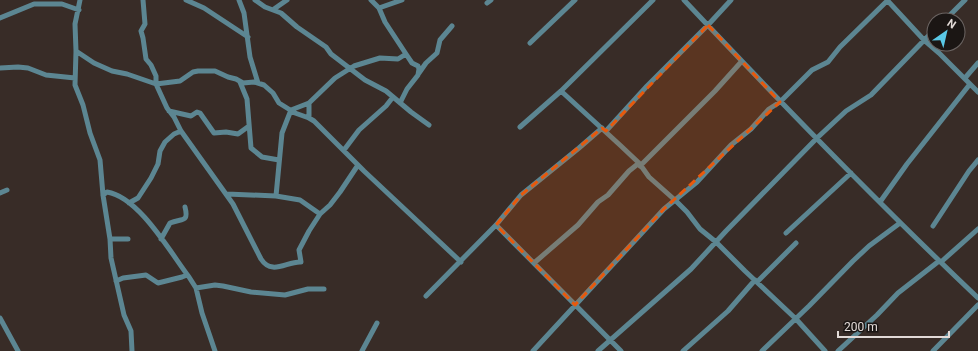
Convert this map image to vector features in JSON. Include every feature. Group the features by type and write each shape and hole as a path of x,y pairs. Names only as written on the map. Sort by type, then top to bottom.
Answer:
{"street":[{"path":"80,0 75,24 75,85 83,105 90,133 99,155 102,188 105,194 111,258 124,315 131,331 132,351"},
{"path":"143,0 145,24 141,32 146,59 151,65 156,76 156,84 169,111 174,117 181,131 234,204 261,259 267,266 283,266 294,262 301,262 299,252 300,248 320,214 330,205 358,165"},
{"path":"186,0 204,8 248,37"},
{"path":"239,0 244,13 250,57 258,83"},
{"path":"255,0 266,7 282,13 297,27 326,47 331,54 365,80 382,88 429,125"},
{"path":"274,9 287,0"},
{"path":"371,0 378,8 385,22 412,63 418,66 419,72"},
{"path":"378,8 402,0"},
{"path":"530,43 575,0"},
{"path":"520,128 561,91 653,0"},
{"path":"684,0 780,102 900,223 978,298"},
{"path":"426,296 496,225 521,195 604,129 708,26 731,0"},
{"path":"533,351 661,212 701,178 731,145 751,129 766,112 780,102 812,70 828,62 840,47 887,0 924,40 978,92"},
{"path":"953,12 965,0"},
{"path":"0,18 34,4 62,4 79,10"},
{"path":"400,103 406,89 426,63 437,53 440,40 452,26"},
{"path":"598,351 691,269 817,138 846,111 870,95 924,40"},
{"path":"76,51 94,63 112,71 156,84 177,82 193,72 203,70 218,72 240,82 258,83 271,91 277,101 291,110 309,118 461,262"},
{"path":"276,196 282,133 291,110 309,103 335,78 345,71 352,69 354,66 380,58 401,58 406,54"},
{"path":"534,263 578,225 598,202 608,195 629,171 640,165 715,91 742,61"},
{"path":"965,78 978,63"},
{"path":"0,68 28,68 46,74 75,78"},
{"path":"240,82 246,99 250,146 262,157 279,160"},
{"path":"880,202 907,164 970,84"},
{"path":"561,91 604,129 640,165 648,178 676,200 700,229 716,242 796,319 825,351"},
{"path":"344,150 359,130 386,106 393,97"},
{"path":"309,103 309,118"},
{"path":"169,111 191,116 197,112 200,113 214,133 225,132 238,134 249,126"},
{"path":"129,203 138,198 151,178 158,164 162,147 165,142 174,134 181,131"},
{"path":"933,226 969,171 978,160"},
{"path":"786,233 851,173"},
{"path":"0,193 7,190"},
{"path":"105,194 113,193 144,215 187,274 196,288 202,314 215,351"},
{"path":"227,194 276,196 300,200 320,214"},
{"path":"161,239 170,223 186,218 187,215 185,207"},
{"path":"762,351 859,255 900,223"},
{"path":"496,225 621,351"},
{"path":"838,351 877,315 898,293 940,261 978,229"},
{"path":"110,239 128,239"},
{"path":"683,351 728,311 756,281 796,243"},
{"path":"116,281 123,278 146,275 158,283 182,277 187,274"},
{"path":"196,288 215,285 251,292 286,295 305,289 324,289"},
{"path":"934,351 978,305"},
{"path":"0,318 18,351"},
{"path":"362,351 377,323"}],"highlighted area":[{"path":"708,25 780,102 664,209 575,305 496,225 521,195 602,128 606,131"}]}
